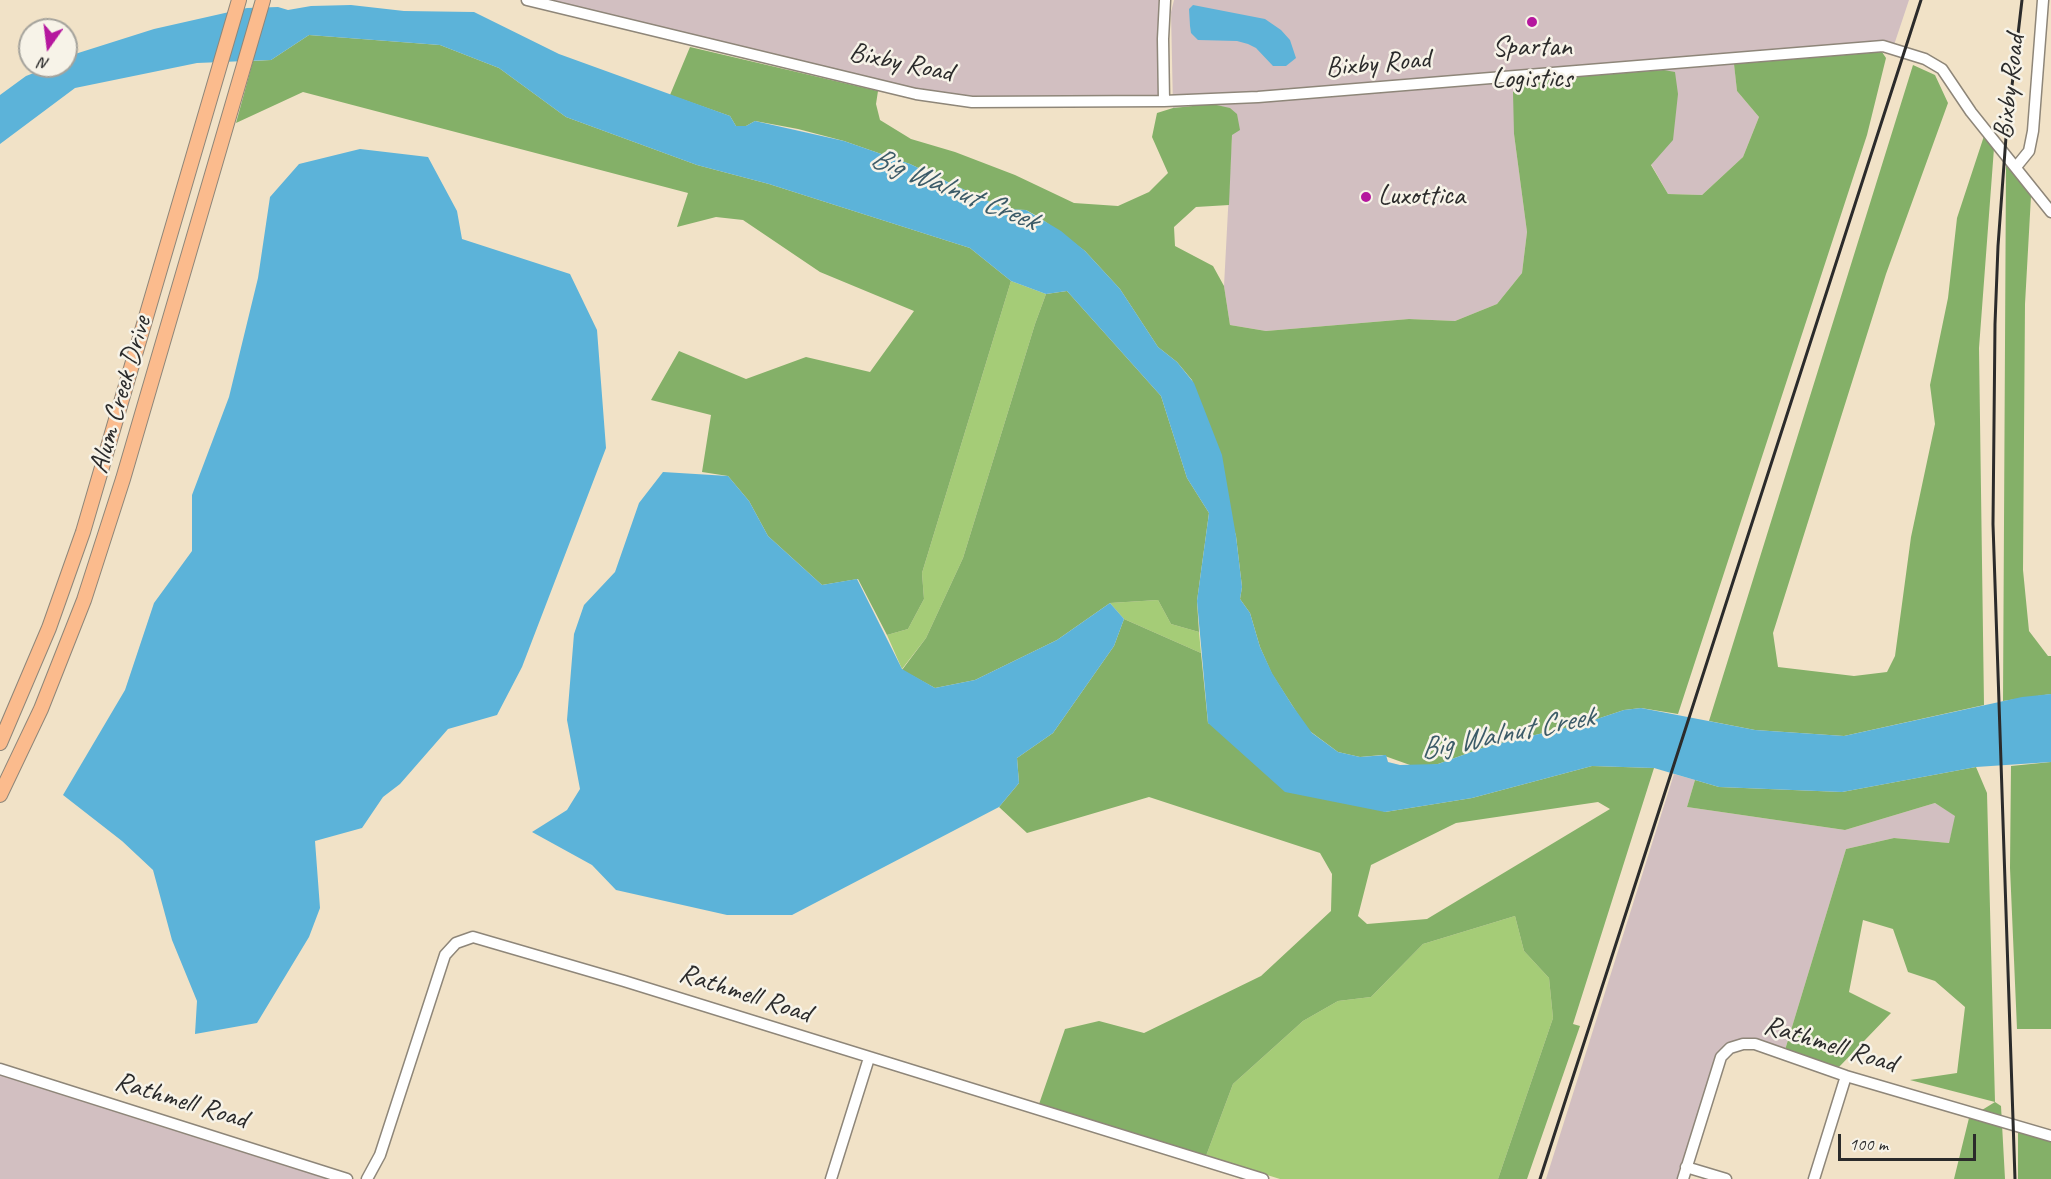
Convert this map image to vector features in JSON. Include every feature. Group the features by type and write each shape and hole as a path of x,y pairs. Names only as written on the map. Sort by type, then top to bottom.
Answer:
{"main road":[{"name":"Alum Creek Drive","path":"0,743 49,628 83,532 239,0"},
{"name":"Alum Creek Drive","path":"0,795 41,709 84,600 123,479 263,0"}],"street":[{"name":"Bixby Road","path":"527,0 946,100 994,102 1164,101 1258,97 1883,46 1925,59 1942,69 2016,167 2029,151 2033,131 2043,0"},
{"path":"1164,101 1162,39 1165,0"},
{"path":"2016,167 2051,212"},
{"name":"Rathmell Road","path":"368,1179 380,1155 441,963 450,947 465,938 482,938 869,1058 1228,1174 1263,1179"},
{"name":"Rathmell Road","path":"1683,1179 1721,1057 1730,1048 1743,1044 1755,1044 1846,1076 2051,1136"},
{"path":"831,1179 869,1058"},
{"name":"Rathmell Road","path":"0,1070 347,1179"},
{"path":"1814,1179 1846,1076"},
{"path":"1686,1167 1726,1179"}],"shaded area":[{"path":"527,0 1165,0 1164,101 972,102"},
{"path":"1174,0 1909,0 1894,45 1733,54 1737,91 1759,117 1743,157 1702,195 1668,194 1651,164 1514,134 1527,232 1522,273 1497,304 1455,321 1409,319 1266,331 1230,325 1224,286 1232,134 1212,104 1173,108 1171,12"},
{"path":"1674,774 1695,780 1687,807 1845,830 1935,803 1956,816 1949,843 1894,838 1846,849 1785,1050 1760,1043 1721,1050 1708,1080 1678,1179 1546,1179"},
{"path":"0,1075 328,1179 0,1179"}],"green space":[{"path":"309,35 440,45 499,68 566,117 697,165 769,184 970,248 1011,281 922,573 924,599 908,629 887,635 858,579 822,585 768,536 749,501 728,476 702,472 711,415 651,400 679,351 746,379 806,357 870,372 914,311 820,272 743,220 716,217 677,227 688,193 303,92 236,123 253,61 271,60"},
{"path":"690,47 878,91 876,104 880,120 911,139 955,152 1015,175 1074,203 1118,206 1149,192 1168,173 1152,137 1157,113 1173,108 1212,104 1230,108 1237,114 1240,130 1232,135 1229,205 1196,207 1174,227 1175,246 1213,266 1224,286 1230,325 1266,331 1409,319 1455,321 1497,304 1522,273 1527,232 1514,134 1513,92 1526,81 1664,70 1675,72 1678,94 1673,140 1651,165 1668,194 1702,195 1743,157 1759,117 1737,91 1734,64 1882,52 1886,58 1867,135 1678,714 1641,708 1624,710 1582,724 1488,746 1438,764 1425,766 1410,765 1382,755 1360,757 1338,752 1307,729 1272,674 1260,647 1250,613 1240,599 1242,587 1236,536 1192,380 1177,362 1158,347 1120,289 1085,251 1026,210 1005,209 910,164 844,141 798,129 755,121 746,126 736,126 730,116 670,95"},
{"path":"1913,65 1935,75 1948,103 1886,274 1773,633 1778,667 1854,676 1887,672 1895,656 1911,537 1935,424 1930,385 1948,298 1957,218 1984,136 1994,148 1979,348 1984,705 1844,736 1755,730 1709,721"},
{"path":"2006,165 2031,196 2025,304 2023,570 2029,631 2048,656 2051,656 2051,694 2003,701"},
{"path":"1011,281 1046,294 963,558 926,638 902,669 887,635 908,629 924,599 922,573"},
{"path":"1067,291 1161,396 1187,478 1209,513 1197,601 1199,632 1171,624 1158,600 1110,603 1057,640 975,680 935,688 902,670 926,638 963,558 1046,294"},
{"path":"1158,600 1171,624 1199,632 1201,653 1124,619 1110,603"},
{"path":"1124,619 1201,653 1208,723 1385,812 1472,798 1592,766 1654,768 1573,1024 1580,1026 1527,1179 1498,1179 1553,1018 1549,978 1524,951 1515,916 1423,944 1371,997 1338,1001 1303,1021 1233,1084 1206,1156 1038,1107 1065,1029 1099,1021 1144,1033 1261,976 1331,911 1332,874 1320,853 1149,797 1027,833 999,807 1019,783 1017,758 1053,733 1114,646","holes":["1598,802 1610,809 1427,919 1367,924 1358,916 1371,865 1456,823"]},
{"path":"2051,762 2051,1029 2017,1029 2010,868 2011,766"},
{"path":"1976,767 1987,793 1995,1102 1910,1080 1957,1073 1965,1007 1935,981 1908,972 1893,929 1863,920 1849,992 1891,1013 1839,1067 1785,1050 1846,849 1894,838 1949,843 1955,816 1935,803 1845,830 1687,807 1695,780 1719,787 1842,792"},
{"path":"1515,916 1524,951 1549,978 1553,1018 1498,1179 1280,1179 1206,1156 1233,1084 1303,1021 1338,1001 1371,997 1423,944"},
{"path":"1995,1102 2001,1106 2005,1179 1954,1179 1969,1118"},
{"path":"2018,1131 2051,1141 2051,1179 2018,1179"}],"water":[{"name":"Big Walnut Creek","path":"351,5 404,11 474,12 559,54 730,116 736,126 746,126 755,121 844,141 910,164 1005,209 1026,210 1061,231 1085,251 1120,289 1158,347 1177,362 1194,383 1222,455 1236,536 1242,587 1240,599 1250,613 1260,647 1272,673 1292,705 1312,733 1338,752 1360,757 1386,755 1388,762 1400,765 1438,764 1488,746 1582,724 1624,710 1641,708 1755,730 1844,736 2022,697 2051,694 2051,762 1976,767 1842,792 1719,787 1654,768 1592,766 1472,798 1385,812 1285,792 1208,723 1197,601 1209,513 1187,478 1161,396 1067,291 1046,294 1011,281 970,248 769,184 697,165 566,117 499,68 440,45 309,35 271,60 197,63 75,88 0,144 0,95 23,78 78,78 78,53 154,29 247,8 278,7 288,10 311,6"},
{"path":"1193,5 1265,19 1281,30 1290,40 1296,58 1286,66 1273,66 1256,48 1248,44 1237,41 1198,40 1191,33 1189,9"},
{"path":"360,149 428,157 457,211 462,239 570,274 597,330 606,448 522,667 497,715 448,729 400,784 383,797 362,828 315,841 320,908 309,937 257,1023 195,1034 197,1001 172,940 153,870 122,841 63,795 125,690 154,603 192,551 192,495 229,397 258,278 270,197 299,164"},
{"path":"663,472 728,476 749,501 768,536 822,585 857,579 902,669 935,688 975,680 1057,640 1110,603 1124,619 1114,646 1053,733 1017,758 1019,783 999,807 792,915 727,915 616,890 592,865 532,832 567,810 580,789 567,720 574,634 584,605 615,572 639,503"}],"railway":[{"path":"1540,1179 1921,0"},
{"path":"2015,1179 1993,524 1998,246 2006,137 2022,0"}],"place":[{"name":"Spartan Logistics","path":"1532,22"},
{"name":"Luxottica","path":"1366,197"}]}
